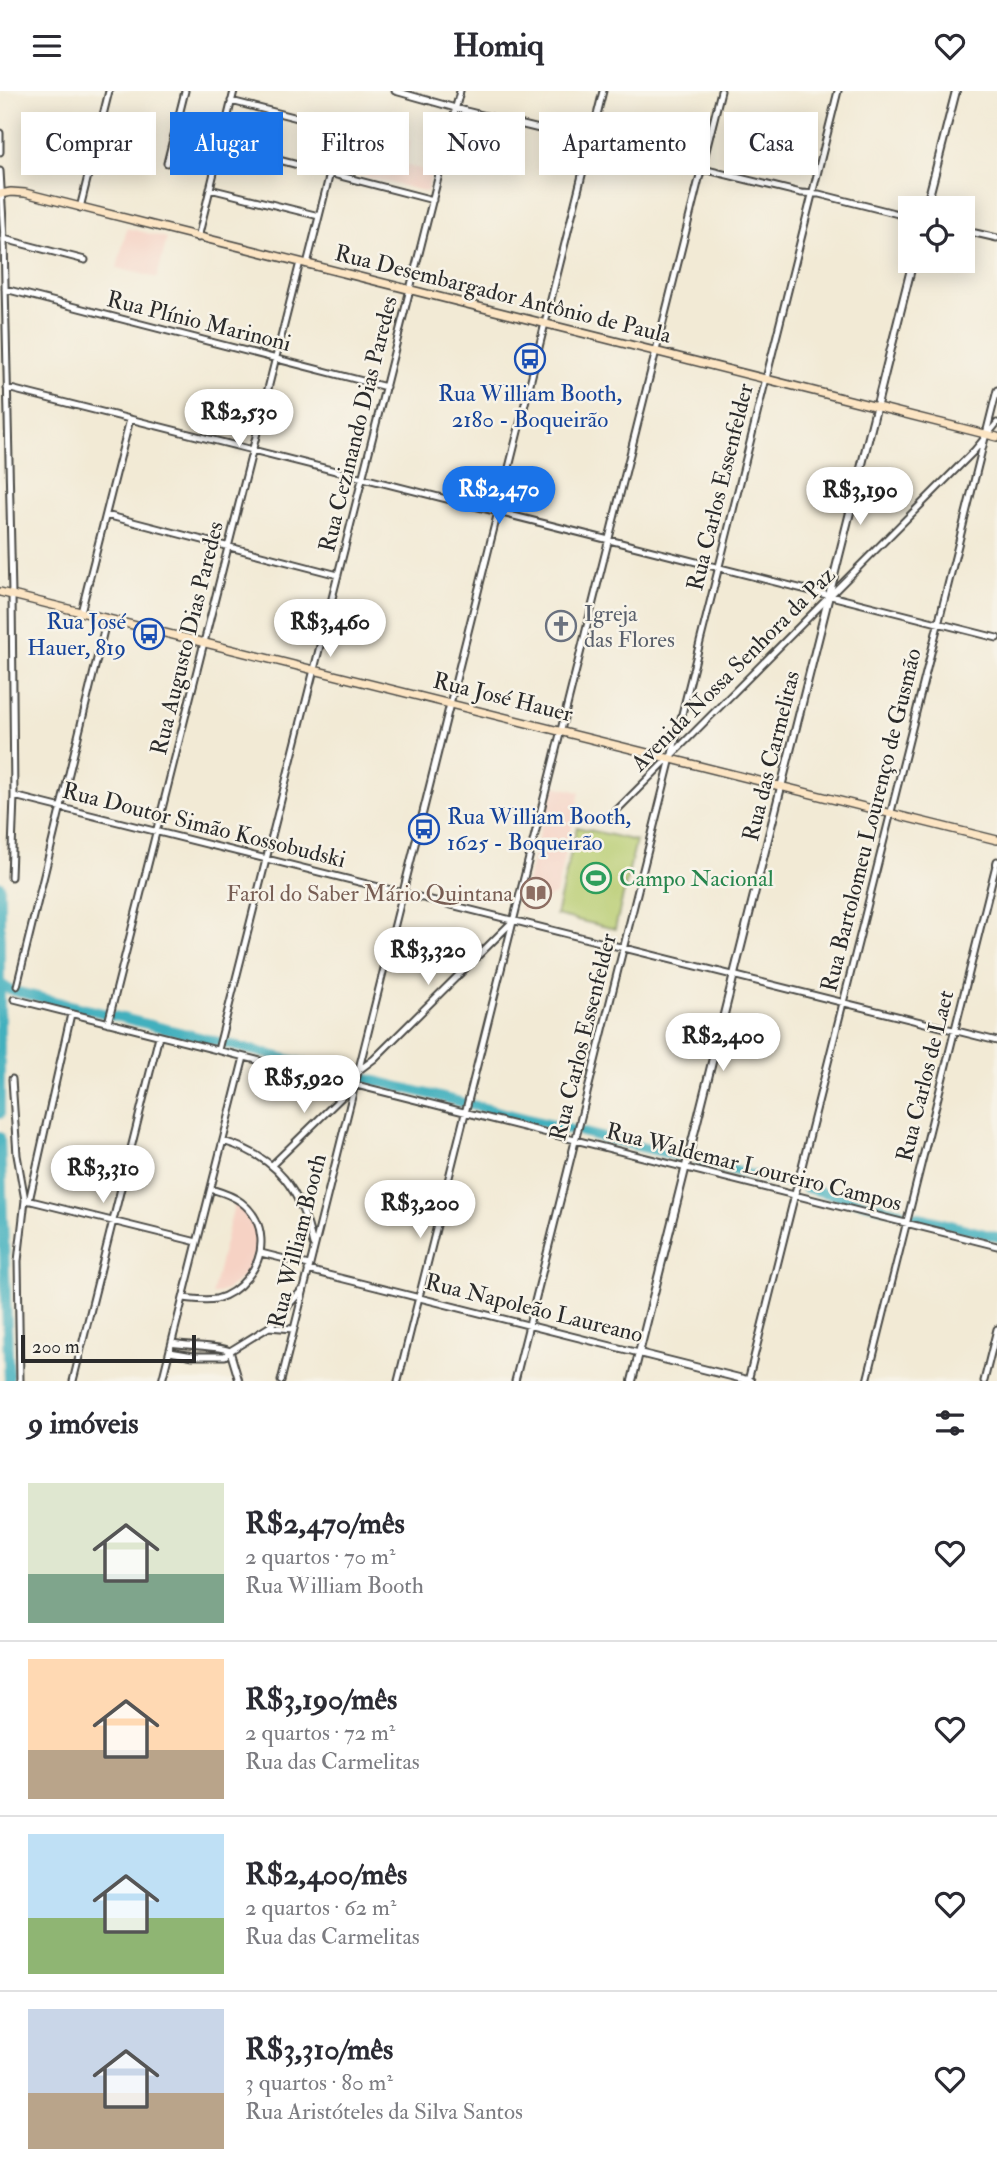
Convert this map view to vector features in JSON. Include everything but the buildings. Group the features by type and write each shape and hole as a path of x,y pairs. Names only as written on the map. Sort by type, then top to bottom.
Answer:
{"main road":[{"name":"Rua Desembargador Antônio de Paula","path":"1,193 25,193 997,437"},
{"name":"Rua José Hauer","path":"6,593 997,840"}],"street":[{"path":"80,208 109,91"},
{"path":"167,163 185,91"},
{"path":"228,112 234,91"},
{"path":"394,91 539,129"},
{"name":"Rua Cezinando Dias Paredes","path":"218,1048 460,91"},
{"name":"Rua William Booth","path":"598,112 603,91"},
{"path":"710,134 721,91"},
{"name":"Rua Carlos Essenfelder","path":"515,1381 838,91"},
{"path":"929,196 956,91"},
{"path":"231,101 297,118"},
{"path":"0,133 0,152"},
{"path":"0,171 7,388 6,593 14,796 11,877"},
{"path":"710,171 898,214"},
{"path":"198,238 214,175"},
{"name":"Rua Augusto Dias Paredes","path":"109,1020 275,358 329,175"},
{"path":"338,175 433,200"},
{"name":"Rua William Booth","path":"281,1381 582,175"},
{"path":"398,1381 700,175"},
{"path":"210,189 319,216"},
{"path":"975,233 997,239"},
{"path":"4,239 85,260"},
{"name":"Rua das Carmelitas","path":"632,1381 910,273"},
{"name":"Rua Plínio Marinoni","path":"5,289 386,387"},
{"path":"7,388 997,638"},
{"name":"Rua Bartolomeu Lourenço de Gusmão","path":"749,1381 997,390"},
{"path":"82,612 130,419"},
{"name":"Avenida Nossa Senhora da Paz","path":"609,818 974,451 997,423"},
{"path":"106,515 338,575"},
{"path":"18,986 107,618"},
{"name":"Rua Doutor Simão Kossobudski","path":"14,796 997,1041"},
{"name":"Rua Carlos de Laet","path":"867,1381 997,861"},
{"path":"358,1071 374,1059 513,921"},
{"name":"Rua Waldemar Loureiro Campos","path":"14,999 71,1014 109,1020 159,1036 218,1048 354,1085 997,1246"},
{"path":"20,1381 18,1261 27,1200 36,1174 71,1014"},
{"path":"72,1381 159,1036"},
{"path":"162,1381 244,1057"},
{"path":"12,1079 16,1155 27,1200"},
{"path":"272,1164 354,1085"},
{"path":"223,1141 248,1149 272,1164 295,1193 314,1248"},
{"path":"20,1167 36,1174"},
{"path":"183,1298 206,1300 227,1295 245,1281 256,1266 261,1253 261,1234 248,1209 233,1197 211,1189"},
{"path":"27,1200 197,1242"},
{"name":"Rua Napoleão Laureano","path":"261,1253 419,1298 749,1381"},
{"path":"170,1352 204,1357 225,1356 269,1327 304,1287"},
{"path":"269,1327 293,1329"},
{"path":"984,1381 997,1329"},
{"path":"172,1343 204,1348 225,1347 230,1351 239,1381"},
{"path":"204,1348 204,1357"}],"shaded area":[{"path":"409,166 423,170 423,175 431,175 427,192 358,175 409,175"},
{"path":"127,228 167,238 157,278 117,268"},
{"path":"551,785 580,792 556,894 520,911"},
{"path":"235,1201 253,1223 256,1232 255,1251 242,1277 227,1290 212,1295"}],"green space":[{"name":"Campo Nacional","path":"577,827 636,841 615,929 556,915"}],"waterway":[{"path":"0,886 0,1114"},
{"path":"1,984 10,990 348,1074"},
{"path":"364,1078 572,1130"},
{"path":"581,1132 677,1156"},
{"path":"0,1137 9,1381"},
{"path":"699,1162 790,1184"},
{"path":"806,1188 900,1212"},
{"path":"916,1216 997,1237"}],"place":[{"name":"Rua William Booth, 2180 - Boqueirão","path":"530,359"},
{"name":"Igreja das Flores","path":"561,626"},
{"name":"Rua José Hauer, 819","path":"149,634"},
{"name":"Rua William Booth, 1625 - Boqueirão","path":"424,829"},
{"name":"Campo Nacional","path":"596,878"},
{"name":"Farol do Saber Mário Quintana","path":"536,893"}]}
